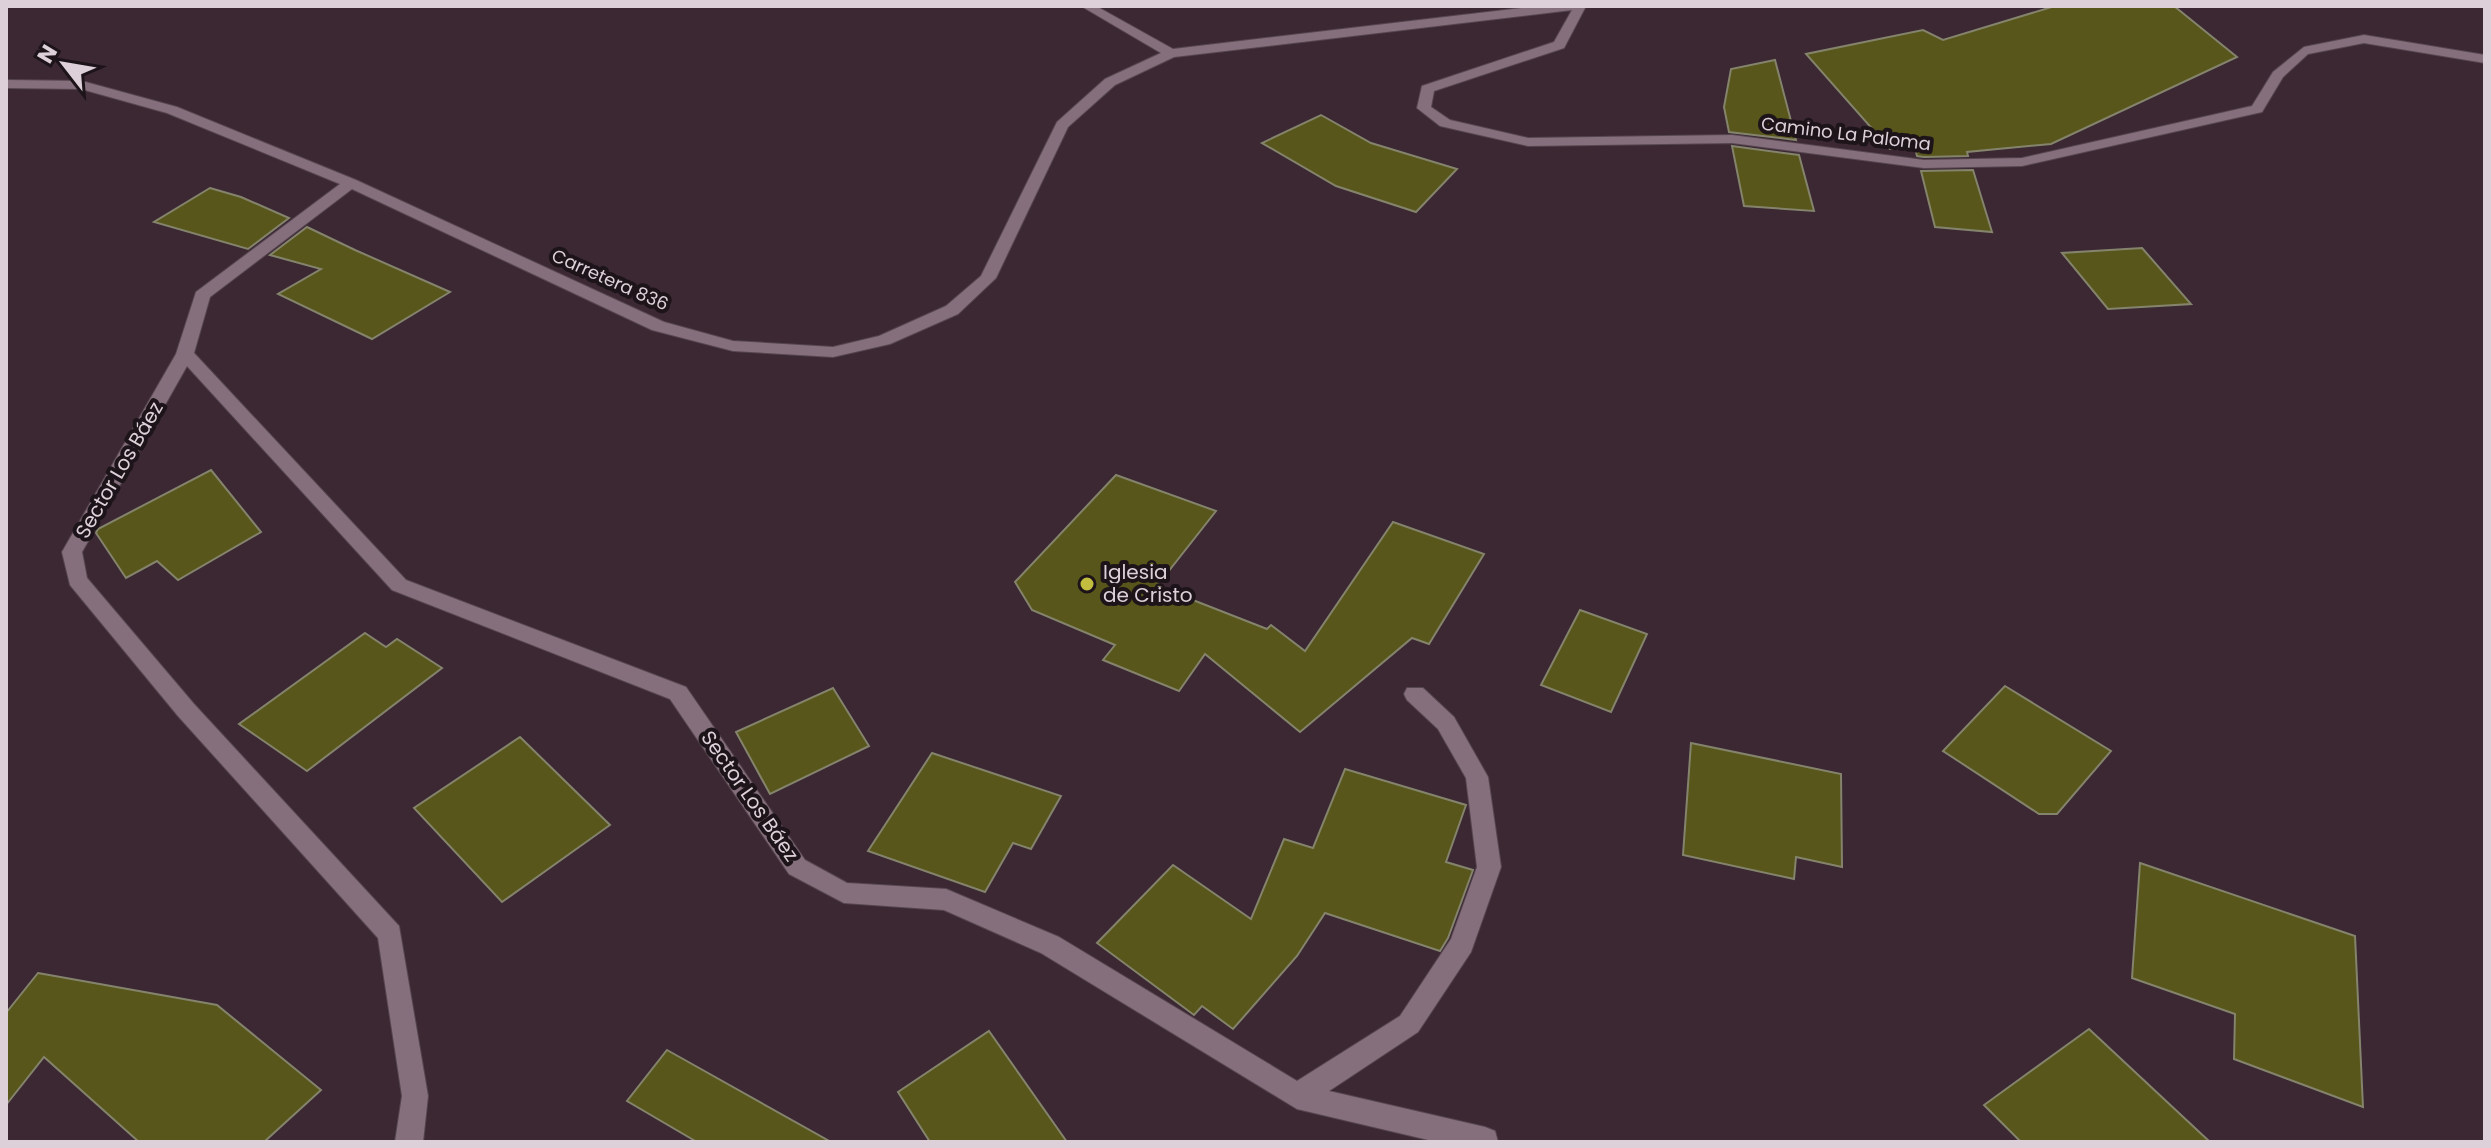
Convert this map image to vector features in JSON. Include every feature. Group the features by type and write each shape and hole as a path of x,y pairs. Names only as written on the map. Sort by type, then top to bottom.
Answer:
{"street":[{"path":"1087,6 1171,53"},
{"name":"Carretera 836","path":"6,84 82,85 172,110 351,183 658,326 733,346 833,352 884,340 952,310 988,278 1062,125 1110,82 1171,53 1571,6"},
{"name":"Camino La Paloma","path":"1580,6 1559,45 1427,89 1424,108 1445,123 1528,142 1732,139 1924,164 2022,162 2257,109 2278,75 2304,51 2364,39 2485,59"},
{"name":"Sector Los Báez","path":"351,183 202,295 185,354 72,552 77,580 186,710 390,934 415,1096 409,1142"},
{"name":"Sector Los Báez","path":"185,354 399,585 678,693 797,867 844,893 946,900 1050,945 1297,1096 1485,1140"},
{"path":"1297,1096 1409,1024 1462,944 1489,867 1477,777 1446,723 1415,694"}],"building":[{"path":"2055,6 2174,6 2237,57 2051,144 1967,152 1968,156 1924,157 1917,156 1915,147 1890,149 1806,54 1923,30 1943,40"},
{"path":"1775,60 1796,140 1729,132 1724,107 1731,69"},
{"path":"1321,115 1371,143 1457,169 1416,212 1336,186 1262,143"},
{"path":"1732,146 1799,155 1814,211 1744,206"},
{"path":"1973,170 1992,232 1935,227 1921,171"},
{"path":"210,188 241,197 289,218 248,249 154,222"},
{"path":"307,227 450,292 372,339 278,294 321,269 270,255"},
{"path":"2142,248 2191,304 2108,309 2062,253"},
{"path":"211,470 261,532 178,580 157,561 126,578 96,533 98,529"},
{"path":"1116,475 1216,511 1157,586 1267,629 1271,625 1305,651 1393,522 1484,554 1429,644 1412,638 1300,732 1205,654 1179,691 1103,660 1115,645 1032,610 1015,582"},
{"path":"1580,610 1647,634 1611,712 1541,685"},
{"path":"365,633 386,647 397,639 442,668 307,771 239,724"},
{"path":"2005,686 2111,751 2057,814 2039,814 1943,751"},
{"path":"833,688 869,746 770,794 736,732"},
{"path":"520,737 610,825 502,902 414,808"},
{"path":"1691,743 1841,774 1842,867 1796,857 1794,879 1683,855"},
{"path":"932,753 1061,796 1031,849 1013,843 985,892 868,851"},
{"path":"1345,769 1466,805 1446,862 1473,870 1448,938 1440,951 1325,913 1297,956 1233,1029 1202,1006 1194,1015 1097,943 1173,865 1251,919 1284,839 1313,848"},
{"path":"2140,863 2355,936 2363,1107 2234,1059 2235,1014 2132,978"},
{"path":"38,973 217,1005 321,1090 264,1142 139,1142 44,1057 6,1105 6,1013"},
{"path":"2089,1029 2210,1142 2021,1142 1984,1105"},
{"path":"989,1031 1067,1142 930,1142 898,1092"},
{"path":"667,1050 831,1142 697,1142 627,1101"}],"place":[{"name":"Iglesia de Cristo","path":"1087,584"}]}
